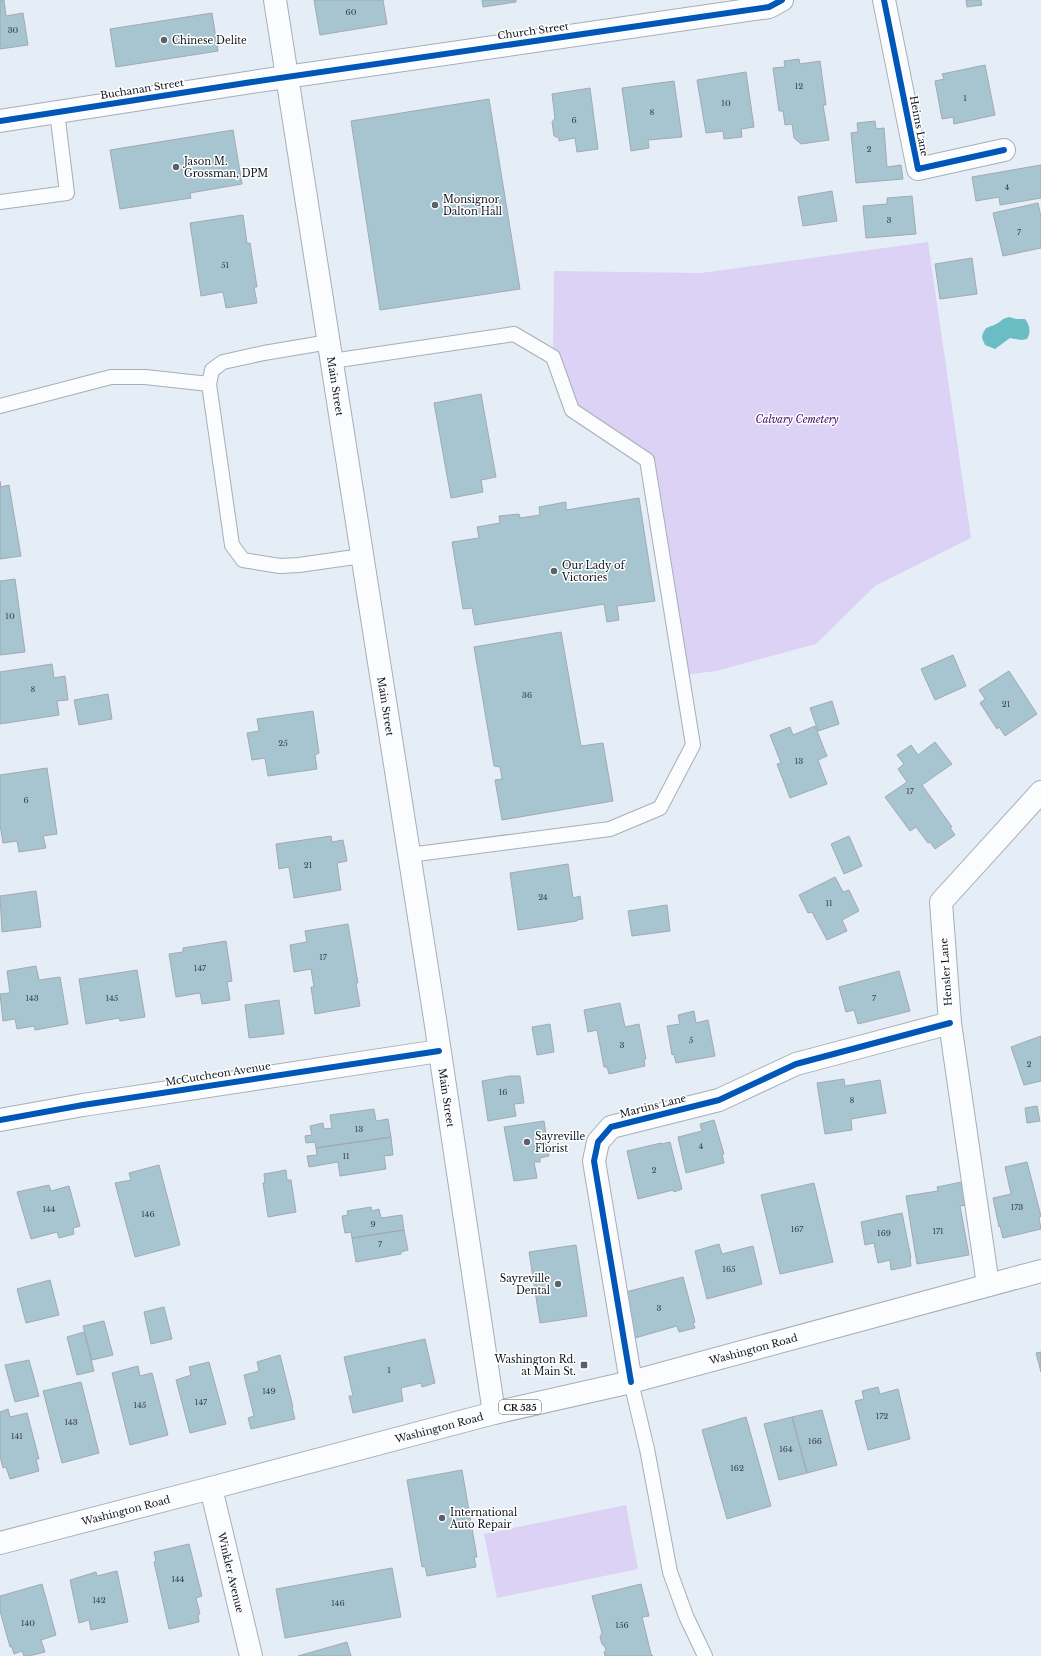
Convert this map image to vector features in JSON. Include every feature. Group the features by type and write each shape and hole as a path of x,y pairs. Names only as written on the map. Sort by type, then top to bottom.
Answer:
{"street":[{"name":"Main Street","path":"275,0 409,855 494,1413"},
{"name":"Church Street","path":"286,77 769,7 782,0"},
{"name":"Heims Lane","path":"884,0 918,169 1004,150"},
{"name":"Buchanan Street","path":"0,121 286,77"},
{"name":"Hensler Lane","path":"988,1285 950,1023 941,902 1041,792"},
{"name":"Martins Lane","path":"631,1382 594,1161 598,1142 611,1127 720,1100 796,1064 950,1023"},
{"name":"McCutcheon Avenue","path":"0,1120 83,1105 439,1051"},
{"name":"Washington Road","path":"0,1543 494,1413 631,1382 1041,1271"},
{"name":"Winkler Avenue","path":"212,1488 251,1656"}],"lane":[{"path":"0,202 68,194 57,112"},
{"path":"362,556 311,564 280,566 243,560 232,546 209,384 212,370 223,362 264,353 331,352 514,334 553,357 572,410 647,460 693,745 660,808 610,829 409,855"},
{"path":"0,406 111,377 145,377 209,384"},
{"path":"631,1382 647,1449 670,1572 686,1616 705,1656"}],"green space":[{"name":"Calvary Cemetery","path":"928,242 971,538 875,586 816,644 716,671 683,675 647,460 572,410 553,357 554,271 701,273"},
{"path":"626,1505 638,1569 497,1598 484,1534"}],"water":[{"path":"1009,317 1025,319 1029,329 1027,339 1021,340 1010,338 995,349 985,345 982,338 984,331"}],"building":[{"path":"0,0 4,0 6,16 23,13 28,45 0,49"},
{"path":"314,0 383,0 387,24 320,35"},
{"path":"482,0 516,0 516,2 483,7"},
{"path":"966,0 981,0 982,5 967,7"},
{"name":"Chinese Delite","path":"212,13 218,51 116,67 110,29"},
{"path":"799,59 800,64 820,61 826,105 823,105 829,140 801,144 794,138 792,124 785,125 783,111 779,111 773,68 785,67 784,61"},
{"path":"985,65 995,115 954,124 953,117 942,119 935,81 944,79 942,74"},
{"path":"746,72 754,127 741,129 742,137 724,139 723,131 706,133 697,80"},
{"path":"674,81 682,137 648,140 649,148 631,151 622,88"},
{"path":"590,88 598,149 577,152 575,138 559,141 559,138 554,136 552,122 555,118 552,94"},
{"name":"Monsignor Dalton Hall","path":"489,99 520,289 380,310 351,121"},
{"path":"875,121 876,129 884,128 887,167 901,165 903,179 856,183 851,133 858,132 857,123"},
{"name":"Jason M. Grossman, DPM","path":"233,130 242,184 190,193 191,198 120,209 110,150"},
{"path":"1041,165 1041,198 1000,205 999,197 976,201 972,177"},
{"path":"832,191 837,221 803,226 798,197"},
{"path":"912,196 916,234 866,238 863,206 887,204 887,198"},
{"path":"1038,203 1041,217 1041,248 1003,256 993,213"},
{"path":"243,215 247,243 250,243 257,287 254,287 257,303 226,308 223,292 201,296 190,223"},
{"path":"972,258 977,294 940,299 935,264"},
{"path":"481,394 496,477 481,480 483,492 451,498 434,403"},
{"path":"0,481 1,487 9,485 21,556 0,559"},
{"name":"Our Lady of Victories","path":"639,498 655,601 617,606 619,620 607,622 604,604 475,625 472,608 463,609 452,542 479,538 477,527 500,523 499,516 519,514 520,518 540,515 539,507 566,502 566,510"},
{"path":"15,579 25,652 0,655 0,581"},
{"path":"561,632 581,746 603,743 613,801 502,820 495,780 502,779 500,767 494,766 474,647"},
{"path":"953,655 966,686 935,700 921,669"},
{"path":"52,664 54,678 65,676 68,700 57,701 59,715 0,724 0,672"},
{"path":"1009,671 1037,714 1005,736 999,727 997,729 980,703 985,699 979,690"},
{"path":"108,694 112,719 79,725 74,700"},
{"path":"832,701 839,724 818,731 810,708"},
{"path":"313,711 319,753 315,755 317,769 268,776 265,758 252,760 247,733 259,731 257,719"},
{"path":"815,726 827,756 818,760 827,784 790,798 777,764 781,763 770,735 790,727 793,735"},
{"path":"935,742 952,764 922,785 952,827 950,828 955,835 935,849 930,842 928,843 916,827 910,831 885,797 907,782 898,769 904,764 897,755 911,745 918,755"},
{"path":"47,768 57,834 43,836 46,848 19,852 17,841 3,843 0,825 0,775"},
{"path":"331,836 332,842 343,840 347,861 337,863 341,890 294,898 289,867 279,869 276,844"},
{"path":"849,836 862,866 844,874 831,844"},
{"path":"568,864 573,898 580,896 583,919 518,930 510,873"},
{"path":"835,877 843,892 849,890 859,911 842,920 847,931 827,940 812,912 808,913 799,895"},
{"path":"36,891 41,927 2,932 0,896"},
{"path":"667,905 670,931 632,936 628,911"},
{"path":"348,924 358,983 356,983 360,1006 315,1014 311,987 314,987 311,969 294,972 290,945 307,942 305,931"},
{"path":"226,941 232,981 227,982 230,1000 202,1004 200,993 176,997 169,954 183,952 183,948"},
{"path":"36,966 39,980 60,977 68,1024 35,1030 34,1026 17,1029 15,1019 3,1021 0,994 10,993 7,971"},
{"path":"137,970 145,1017 120,1021 119,1018 86,1024 79,979"},
{"path":"899,971 910,1011 858,1024 854,1010 846,1012 839,987"},
{"path":"279,1000 284,1034 249,1038 245,1005"},
{"path":"620,1003 625,1027 639,1024 646,1059 644,1059 645,1066 609,1074 607,1067 604,1067 597,1030 588,1032 584,1010"},
{"path":"694,1011 696,1023 708,1020 715,1056 676,1063 674,1054 672,1055 667,1026 680,1024 678,1015"},
{"path":"550,1024 554,1052 537,1055 532,1027"},
{"path":"1041,1036 1041,1081 1024,1085 1011,1047"},
{"path":"510,1076 520,1076 524,1103 514,1104 516,1116 488,1121 482,1081"},
{"path":"844,1079 845,1086 880,1080 886,1113 851,1119 852,1130 825,1134 817,1083"},
{"path":"1037,1106 1040,1121 1027,1123 1025,1108"},
{"path":"374,1109 376,1121 388,1119 391,1137 316,1148 315,1142 306,1143 305,1136 312,1135 310,1126 323,1123 324,1129 332,1128 330,1115"},
{"path":"714,1120 724,1154 722,1154 724,1163 686,1173 678,1137 702,1131 700,1124"},
{"name":"Sayreville Florist","path":"544,1121 549,1156 540,1158 540,1162 534,1162 537,1178 514,1181 504,1127"},
{"path":"391,1137 393,1155 384,1156 386,1169 340,1176 338,1162 309,1167 307,1156 317,1155 316,1148"},
{"path":"670,1142 682,1189 638,1199 627,1151"},
{"path":"1027,1162 1041,1216 1039,1218 1041,1229 1003,1238 1000,1226 999,1227 993,1198 1011,1194 1005,1167"},
{"path":"159,1165 180,1245 135,1257 115,1183 131,1180 129,1173"},
{"path":"286,1170 287,1180 291,1180 296,1212 268,1217 263,1183 265,1183 264,1174"},
{"path":"962,1182 966,1205 960,1206 969,1255 917,1264 906,1196 938,1191 937,1187"},
{"path":"814,1183 833,1262 780,1274 761,1195"},
{"path":"49,1185 51,1191 69,1186 80,1226 73,1228 74,1234 59,1238 57,1232 31,1239 17,1192"},
{"path":"371,1207 372,1211 379,1209 381,1218 402,1215 404,1230 352,1238 351,1232 345,1233 342,1216 348,1215 347,1211"},
{"path":"902,1213 911,1258 911,1266 891,1270 890,1260 878,1263 874,1243 865,1245 861,1222"},
{"path":"404,1230 408,1250 401,1252 401,1254 356,1262 352,1238"},
{"path":"719,1244 722,1254 753,1246 762,1284 707,1299 695,1251"},
{"name":"Sayreville Dental","path":"576,1245 587,1316 540,1323 529,1252"},
{"path":"683,1277 695,1322 693,1323 695,1328 679,1332 677,1326 635,1338 622,1293"},
{"path":"50,1280 59,1315 26,1323 17,1289"},
{"path":"164,1307 172,1339 151,1344 144,1312"},
{"path":"104,1321 113,1355 92,1360 83,1326"},
{"path":"84,1332 94,1371 77,1375 67,1337"},
{"path":"425,1339 435,1383 422,1387 421,1383 401,1388 403,1401 353,1413 349,1396 353,1396 344,1357"},
{"path":"1041,1352 1041,1372 1036,1353"},
{"path":"280,1355 295,1419 251,1429 248,1418 254,1416 244,1375 259,1371 257,1362"},
{"path":"29,1360 39,1396 15,1402 5,1365"},
{"path":"209,1362 226,1424 190,1433 176,1380 191,1375 189,1367"},
{"path":"138,1366 140,1376 152,1373 168,1435 130,1445 112,1373"},
{"path":"81,1382 99,1453 62,1463 43,1391"},
{"path":"878,1387 880,1394 898,1389 910,1439 868,1450 855,1401 864,1399 862,1391"},
{"path":"8,1409 10,1417 27,1413 39,1459 36,1459 39,1471 10,1479 6,1467 3,1468 0,1456 0,1412"},
{"path":"822,1410 837,1465 807,1473 792,1417"},
{"path":"746,1417 771,1506 727,1519 702,1430"},
{"path":"792,1417 807,1473 779,1480 764,1424"},
{"name":"International Auto Repair","path":"462,1470 477,1557 474,1557 476,1567 427,1576 425,1566 422,1567 407,1480"},
{"path":"189,1544 202,1596 196,1598 200,1614 198,1615 199,1622 169,1629 154,1562 156,1561 154,1552"},
{"path":"392,1568 401,1617 285,1638 276,1589"},
{"path":"117,1571 128,1622 91,1630 89,1620 79,1623 70,1580 96,1572 97,1576"},
{"path":"42,1584 56,1635 41,1640 45,1652 29,1656 24,1656 22,1651 14,1654 12,1647 10,1647 0,1611 0,1596"},
{"path":"641,1584 649,1616 642,1617 651,1654 653,1656 605,1656 604,1652 606,1651 600,1637 602,1633 592,1596"},
{"path":"347,1642 351,1656 298,1656"}],"cycle path":[{"path":"0,121 252,82 769,7 782,0"},
{"path":"884,0 918,169 1004,150"},
{"path":"631,1382 594,1161 598,1142 611,1127 719,1100 796,1064 950,1023"},
{"path":"0,1120 83,1105 439,1051"}],"place":[{"name":"Chinese Delite","path":"164,40"},
{"name":"Jason M. Grossman, DPM","path":"176,167"},
{"name":"Monsignor Dalton Hall","path":"435,205"},
{"name":"Our Lady of Victories","path":"554,571"},
{"name":"Sayreville Florist","path":"527,1142"},
{"name":"Sayreville Dental","path":"558,1284"},
{"name":"Washington Rd. at Main St.","path":"584,1365"},
{"name":"International Auto Repair","path":"442,1518"}]}
